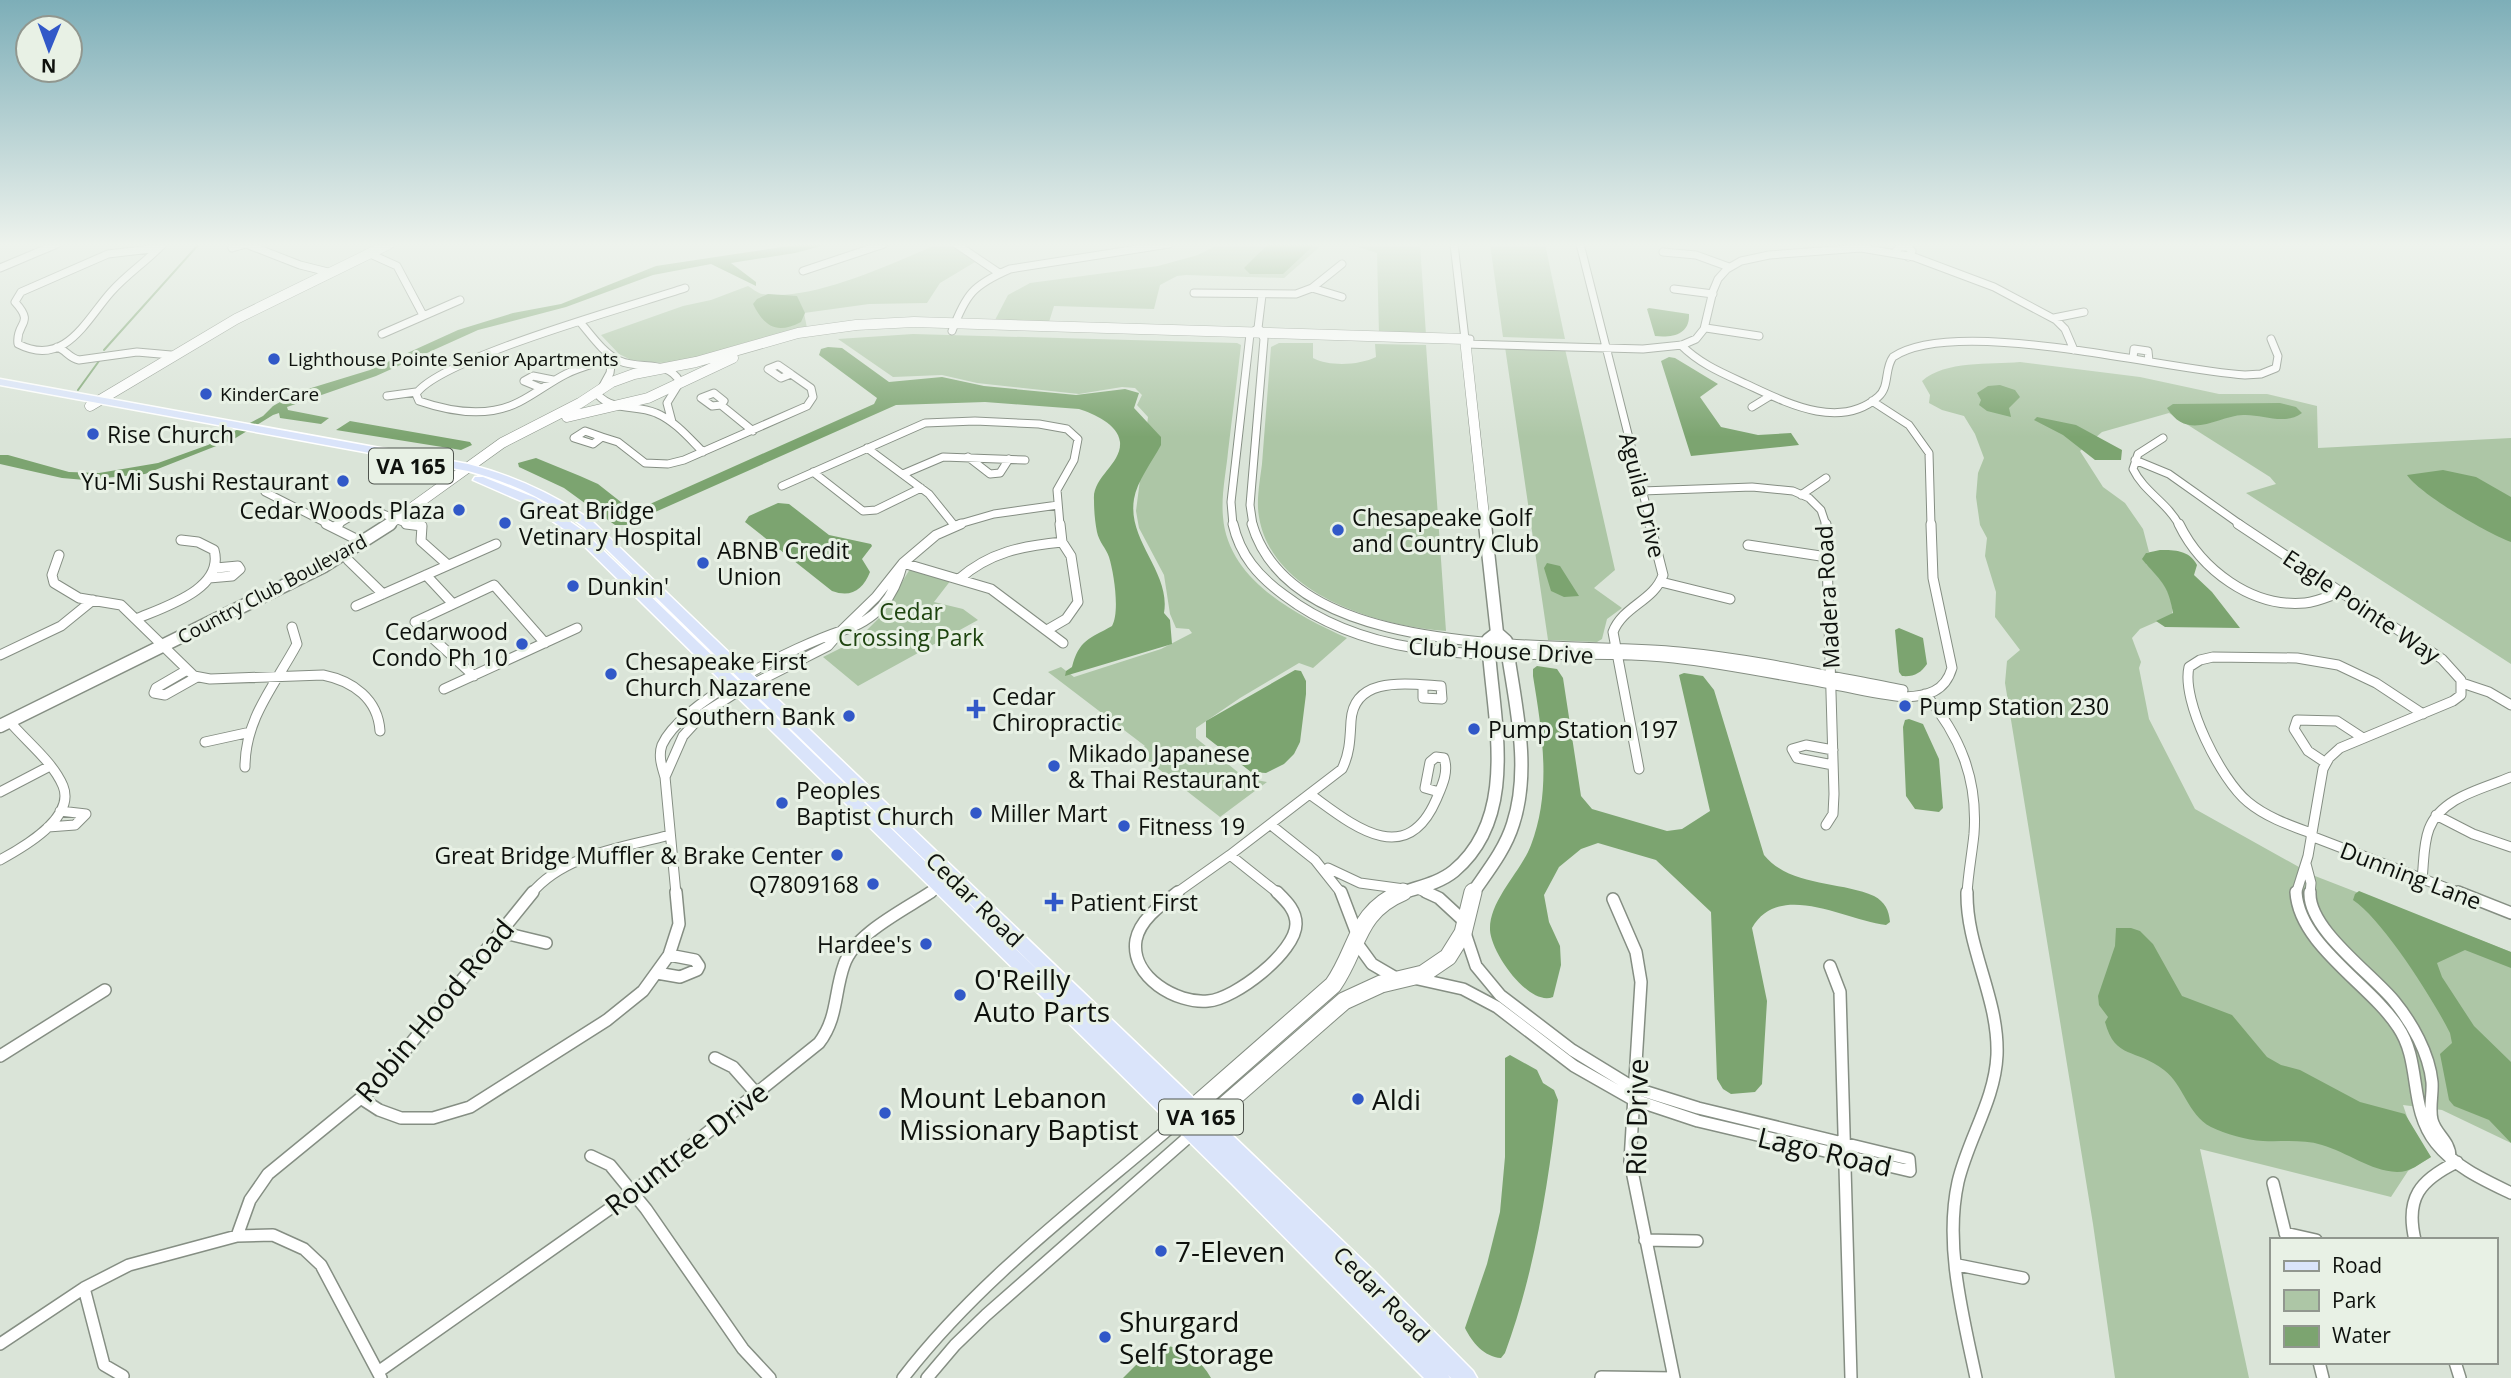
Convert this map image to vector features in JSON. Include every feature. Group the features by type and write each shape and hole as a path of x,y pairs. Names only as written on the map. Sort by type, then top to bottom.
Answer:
{"main road":[{"name":"Cedar Road","path":"0,382 247,436 468,472 525,497 567,523 737,688 947,882 1193,1121 1466,1378"},
{"name":"Cedar Road","path":"0,389 263,430 468,472 533,490 575,514 752,681 947,882"},
{"name":"Cedar Road","path":"1193,1121 1439,1378"}],"street":[{"path":"21,308 26,319 17,337 18,344 28,349 57,347 70,342 100,308"},
{"path":"90,402 170,352 260,308"},
{"path":"420,308 424,315"},
{"path":"382,334 440,308"},
{"path":"387,396 416,392 430,379 469,361 622,308"},
{"path":"954,327 962,308"},
{"path":"1257,335 1260,308"},
{"path":"927,1378 955,1345 1333,985 1348,964 1356,937 1378,906 1410,888 1439,879 1459,867 1470,855 1489,817 1498,769 1497,645 1461,308"},
{"name":"Aguila Drive","path":"1596,308 1662,575 1656,591 1614,625 1612,637 1639,769"},
{"path":"1710,308 1706,328 1759,336"},
{"path":"2035,308 2054,318 2063,327 2074,350"},
{"path":"2054,318 2084,312"},
{"path":"580,322 611,358 634,366 673,370 680,382 667,403 672,422"},
{"name":"Country Club Boulevard","path":"5,724 164,647 278,597 348,560 515,435 625,377 690,363 761,342 816,330 894,323 954,327 1671,346 1696,339 1706,328"},
{"name":"Country Club Boulevard","path":"468,472 556,422 584,411 647,399 723,362 802,341 877,331 954,327"},
{"name":"Club House Drive","path":"1257,335 1250,513 1256,536 1268,558 1296,586 1335,610 1391,630 1434,637 1497,645 1670,657 1831,681 1886,694 1925,694"},
{"name":"Club House Drive","path":"1257,335 1231,520 1247,561 1280,595 1329,624 1384,643 1415,649 1497,645"},
{"path":"1681,345 1703,364 1770,396 1805,410 1828,413 1848,410 1872,401 1887,386 1888,360 1905,351 1956,343 2074,350 2217,374 2266,373 2277,366 2279,351 2271,339"},
{"path":"70,342 77,353 84,356 134,348 170,352"},
{"path":"57,347 66,351 71,358 79,360 131,352 170,352"},
{"path":"416,392 417,398 423,403 482,413 510,407 553,380 611,358"},
{"path":"611,358 610,373 598,395 616,406 647,409 672,422 703,452"},
{"path":"603,436 618,442 639,460 653,464 677,462 803,409 810,403 813,391 791,374"},
{"path":"541,388 524,381 533,376 553,380"},
{"path":"1752,407 1770,396"},
{"path":"1872,401 1898,416 1917,434 1929,453 1933,578 1952,668 1946,683 1925,694 1959,738 1970,769 1974,833 1966,882 1968,908 1977,956 1989,996 1997,1054 1987,1109 1964,1160 1957,1186 1955,1216 1958,1265 1976,1378"},
{"path":"721,405 753,430"},
{"path":"782,486 915,426 935,422 1066,428 1078,439 1074,460 1057,487 1058,505 1062,542 1071,556 1077,602 1066,619 1047,630"},
{"path":"2163,438 2161,442 2138,454 2133,468 2139,481 2171,512 2192,548 2233,583 2264,598 2307,603 2341,592"},
{"path":"867,448 922,488 954,525"},
{"path":"968,457 990,474 1000,472 1009,459"},
{"path":"903,474 937,458 1025,460"},
{"name":"Eagle Pointe Way","path":"2135,460 2169,474 2224,514 2442,659 2462,683"},
{"path":"813,472 863,511 876,509 922,488"},
{"path":"1801,495 1826,478"},
{"path":"263,480 262,487 265,492 354,538"},
{"name":"Madera Road","path":"1642,491 1697,491 1759,485 1779,488 1801,495 1813,503 1825,519 1834,811 1826,825"},
{"path":"362,1099 379,1110 401,1118 433,1118 470,1107 607,1020 643,991 669,955 679,917 665,777 673,755 692,724 737,688 828,646 841,631 862,624 890,592 903,564 920,546 954,525 995,512 1058,505"},
{"path":"334,527 370,509 400,522 422,526 421,541 449,565"},
{"name":"Country Club Boulevard","path":"164,647 181,635 312,572 400,522"},
{"path":"136,620 191,593 209,578 216,568 218,557 214,550 198,542 181,540"},
{"path":"959,579 979,561 998,551 1062,542"},
{"path":"356,606 496,544"},
{"path":"1748,545 1827,557"},
{"path":"59,555 52,576 53,582 73,595 121,605 197,677"},
{"path":"348,560 383,594"},
{"path":"903,564 992,589 1063,643"},
{"path":"209,578 232,576 240,569 238,566 216,568"},
{"path":"426,575 453,604"},
{"path":"1661,582 1730,599"},
{"path":"474,676 415,622 494,585 545,643"},
{"path":"1280,595 1296,586"},
{"path":"0,655 61,626 93,600"},
{"path":"245,767 243,750 246,733 258,706 296,644 292,627"},
{"path":"444,690 576,628"},
{"path":"903,1378 951,1318 1344,1001 1367,988 1430,970 1448,957 1456,947 1471,895 1507,839 1519,800 1522,756 1497,645"},
{"name":"Dunning Lane","path":"2423,713 2366,675 2337,663 2315,658 2210,657 2195,662 2188,668 2185,676 2191,704 2235,790 2262,812 2311,835 2511,914"},
{"path":"187,670 156,688 154,693 165,695 197,677 323,675 349,681 377,708 380,731"},
{"path":"2511,705 2489,692 2462,683 2458,698 2336,751 2326,763 2306,864 2296,880 2295,893 2303,918 2315,936 2376,999 2399,1028 2410,1052 2418,1110 2430,1136 2453,1159 2511,1193"},
{"path":"1230,855 1286,901 1295,918 1294,935 1279,956 1231,994 1206,1002 1184,1000 1167,992 1143,969 1135,951 1138,932 1148,918 1230,855 1336,776 1350,751 1351,709 1358,697 1378,686 1423,686"},
{"path":"2326,763 2308,751 2294,729 2297,720 2337,721 2363,738"},
{"path":"0,860 32,841 48,827 64,801 64,789 48,767 5,724"},
{"path":"205,741 246,733"},
{"path":"1833,751 1806,745 1792,749 1797,758 1833,765"},
{"path":"0,792 48,767"},
{"path":"2422,879 2428,832 2436,815 2453,803 2511,778"},
{"path":"1311,795 1358,830 1372,835 1390,836 1415,829 1423,822 1439,792"},
{"path":"48,827 70,827 82,821 86,814 60,811"},
{"path":"2436,815 2473,834 2511,847"},
{"name":"Lago Road","path":"1271,825 1324,867 1360,883 1424,890 1439,898 1464,925 1473,958 1492,987 1572,1050 1633,1093"},
{"name":"Robin Hood Road","path":"237,1236 250,1200 268,1174 378,1084 542,881 563,866 670,835"},
{"path":"2306,864 2311,883 2310,900 2320,924 2394,1001 2420,1040 2432,1080 2432,1121 2450,1147 2453,1159"},
{"name":"Lago Road","path":"1324,867 1345,897 1359,950 1373,964 1405,979 1435,982 1477,996 1497,1007 1574,1066 1698,1121 1909,1159 1910,1171 1845,1149"},
{"name":"Rountree Drive","path":"380,1375 632,1193 827,1035 837,1009 841,967 854,945 947,882"},
{"name":"Rio Drive","path":"1613,899 1636,952 1641,982 1630,1161 1674,1378"},
{"path":"500,932 546,943"},
{"path":"657,974 680,977 696,971 699,966 695,960 669,955"},
{"path":"1830,966 1840,992 1851,1378"},
{"path":"0,1056 105,990"},
{"path":"715,1058 733,1067 757,1093"},
{"path":"591,1156 610,1165 743,1349 770,1378"},
{"path":"2415,1238 2412,1216 2416,1192 2425,1179 2453,1159"},
{"path":"2273,1182 2286,1236"},
{"path":"0,1344 84,1288 129,1265 237,1236 256,1234 286,1239 315,1258 330,1280 380,1375"},
{"path":"1645,1240 1697,1241"},
{"path":"1958,1265 2023,1278"},
{"path":"84,1288 104,1365 123,1376"},
{"path":"1601,1377 1674,1378"}],"green space":[{"path":"676,308 838,308 804,313 807,328 695,358 663,363 631,360 619,354 601,335"},
{"path":"1001,308 1053,308 1049,322 995,320"},
{"path":"1378,308 1424,308 1426,335 1379,334"},
{"path":"1499,308 1559,308 1565,339 1503,337"},
{"path":"913,334 1241,345 1223,492 1223,517 1228,539 1237,559 1251,577 1268,592 1307,618 1347,638 1313,668 1299,663 1196,728 1196,738 1245,778 1267,782 1220,817 1137,752 1145,746 1048,672 1061,667 1074,677 1161,649 1192,633 1189,629 1176,628 1170,614 1164,575 1139,528 1136,511 1148,417 1137,405 1142,395 1135,388 1122,387 1079,394 977,383 942,375 893,377 838,339"},
{"name":"Chesapeake Golf and Country Club","path":"1279,343 1313,343 1313,358 1328,363 1345,364 1376,357 1375,344 1426,345 1446,631 1390,622 1332,601 1306,586 1284,567 1268,544 1259,517 1258,497 1271,347"},
{"name":"Chesapeake Golf and Country Club","path":"1505,347 1565,349 1615,570 1594,588 1622,608 1607,619 1602,639 1597,642 1548,640"},
{"path":"2020,362 2140,377 2219,394 2267,394 2317,406 2318,448 2511,438 2511,664 2246,493 2276,484 2270,477 2169,413 2102,432 2080,451 2103,487 2125,503 2143,529 2149,552 2146,553 2146,564 2157,575 2171,600 2172,615 2140,629 2132,638 2141,662 2139,668 2149,719 2195,809 2315,876 2511,952 2511,1143 2442,1110 2403,1105 2411,1128 2431,1157 2408,1171 2391,1197 2200,1149 2249,1378 2115,1378 2093,1224 2005,683 2007,661 2020,650 1995,617 1996,592 1985,556 1987,538 1980,525 1976,497 1978,473 1984,458 1975,434 1964,416 1929,403 1930,395 1922,381 1932,374 1955,367"},
{"name":"Cedar Crossing Park","path":"910,569 951,580 934,602 963,609 978,620 858,686 823,657 857,640 882,615"}],"water":[{"path":"538,308 561,308 478,330 376,376 287,407 288,410 329,418 321,424 280,418 279,413 234,439 145,474 85,480 62,478 0,464 0,455 8,455 69,472 99,473 158,463 208,445 263,416 273,406 298,392 370,370 458,330"},
{"path":"756,308 803,308 805,313 801,322 784,328 772,326"},
{"path":"1647,309 1689,314 1689,321 1679,333 1655,336"},
{"path":"842,348 889,382 942,377 984,386 1076,395 1125,389 1139,393 1134,408 1161,437 1161,445 1138,485 1134,514 1142,543 1161,584 1164,613 1170,620 1172,644 1065,676 1082,646 1112,626 1116,612 1113,573 1097,532 1094,500 1098,484 1116,457 1120,442 1110,425 1079,409 985,402 896,405 626,525 615,525 564,488 519,467 518,463 536,458 598,484 631,510 641,508 874,404 877,398 819,355 821,349"},
{"path":"1669,357 1718,384 1700,397 1721,427 1758,435 1791,433 1799,445 1691,456 1661,361"},
{"path":"2000,385 2015,390 2020,397 2009,408 2011,417 1987,411 1979,405 1981,400 1977,393 1988,386"},
{"path":"2280,403 2296,407 2302,413 2288,419 2233,416 2203,425 2193,425 2184,424 2167,408 2173,404"},
{"path":"2037,417 2076,425 2122,450 2121,460 2095,460 2063,435 2034,420"},
{"path":"350,421 470,442 472,445 461,450 336,430"},
{"path":"2443,470 2476,477 2511,497 2511,542 2455,513 2426,493 2407,475"},
{"path":"778,503 789,504 829,535 871,544 862,559 870,572 864,584 851,593 832,591 745,522 749,516"},
{"path":"2176,551 2190,556 2197,565 2194,575 2212,592 2240,628 2165,627 2156,621 2173,613 2171,603 2162,583 2142,559 2146,553"},
{"path":"1547,563 1560,566 1579,596 1564,597 1551,591 1544,568"},
{"path":"1899,628 1923,638 1927,664 1914,675 1902,676 1899,672 1895,630"},
{"path":"1537,666 1557,669 1563,678 1581,796 1592,809 1667,831 1682,829 1710,811 1679,675 1684,673 1703,676 1714,690 1764,855 1787,873 1861,891 1874,896 1886,907 1890,922 1886,925 1833,911 1795,905 1779,907 1764,914 1752,928 1767,1001 1762,1084 1755,1092 1731,1094 1723,1089 1717,1079 1711,912 1656,860 1598,843 1581,849 1559,867 1544,895 1549,922 1560,946 1561,965 1553,997 1543,998 1523,986 1497,952 1490,930 1491,919 1500,897 1531,845 1541,803 1542,740 1533,676 1533,669"},
{"path":"1295,670 1301,671 1306,681 1306,694 1300,742 1294,754 1284,764 1266,773 1251,772 1206,737 1206,721"},
{"path":"1905,720 1923,724 1939,759 1943,808 1939,812 1915,809 1906,796 1903,727"},
{"path":"2359,891 2511,952 2511,968 2465,950 2437,963 2442,977 2474,1026 2511,1062 2511,1143 2489,1120 2454,1106 2449,1100 2440,1054 2452,1043 2450,1033 2420,981 2392,942 2353,900"},
{"path":"2116,928 2140,931 2153,944 2182,996 2232,1015 2267,1057 2281,1065 2300,1070 2360,1102 2405,1114 2431,1157 2407,1171 2387,1171 2315,1143 2250,1139 2223,1132 2203,1121 2196,1115 2171,1076 2154,1063 2121,1048 2109,1034 2105,1022 2108,1017 2099,1005 2098,996 2115,946"},
{"path":"1510,1055 1537,1070 1543,1083 1554,1090 1558,1100 1545,1196 1532,1260 1525,1291 1501,1358 1489,1355 1479,1348 1465,1328 1487,1264 1500,1212 1505,1157 1505,1058"},
{"path":"1164,1345 1192,1356 1211,1378 1123,1378 1151,1350"}],"waterway":[{"path":"104,350 141,308"},
{"path":"78,390 99,361"}],"place":[{"name":"Lighthouse Pointe Senior Apartments","path":"274,359"},
{"name":"KinderCare","path":"206,394"},
{"name":"Rise Church","path":"93,434"},
{"name":"Yu-Mi Sushi Restaurant","path":"343,481"},
{"name":"Cedar Woods Plaza","path":"459,510"},
{"name":"Great Bridge Vetinary Hospital","path":"505,523"},
{"name":"Chesapeake Golf and Country Club","path":"1338,530"},
{"name":"ABNB Credit Union","path":"703,563"},
{"name":"Dunkin'","path":"573,586"},
{"name":"Cedarwood Condo Ph 10","path":"522,644"},
{"name":"Chesapeake First Church Nazarene","path":"611,674"},
{"name":"Pump Station 230","path":"1905,706"},
{"name":"Cedar Chiropractic","path":"976,709"},
{"name":"Southern Bank","path":"849,716"},
{"name":"Pump Station 197","path":"1474,729"},
{"name":"Mikado Japanese & Thai Restaurant","path":"1054,766"},
{"name":"Peoples Baptist Church","path":"782,803"},
{"name":"Miller Mart","path":"976,813"},
{"name":"Fitness 19","path":"1124,826"},
{"name":"Great Bridge Muffler & Brake Center","path":"837,855"},
{"name":"Q7809168","path":"873,884"},
{"name":"Patient First","path":"1054,902"},
{"name":"Hardee's","path":"926,944"},
{"name":"O'Reilly Auto Parts","path":"960,995"},
{"name":"Aldi","path":"1358,1099"},
{"name":"Mount Lebanon Missionary Baptist","path":"885,1113"},
{"name":"7-Eleven","path":"1161,1251"},
{"name":"Shurgard Self Storage","path":"1105,1337"}]}
